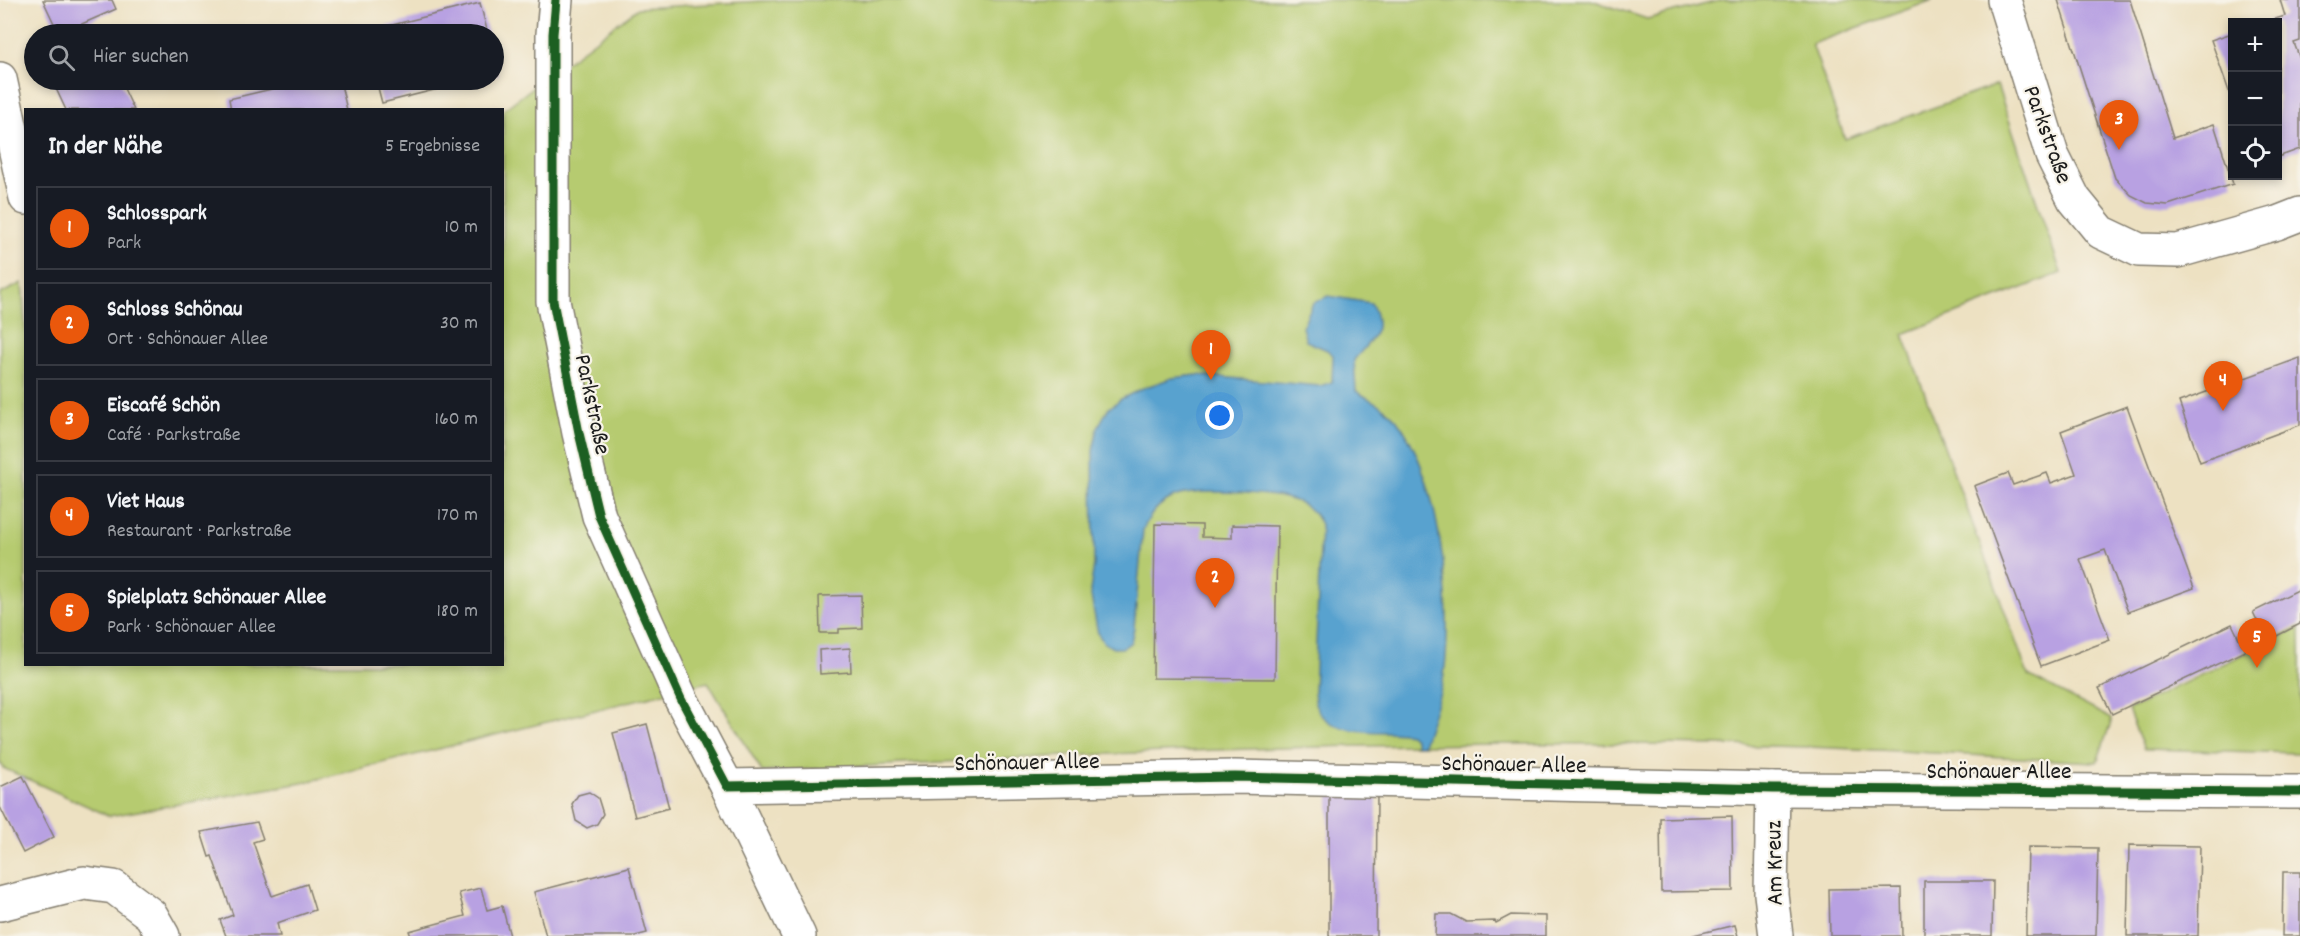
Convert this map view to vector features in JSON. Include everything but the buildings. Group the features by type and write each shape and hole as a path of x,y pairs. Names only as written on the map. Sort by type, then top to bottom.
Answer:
{"street":[{"name":"Parkstraße","path":"556,0 553,34 553,301 579,433 599,516 681,699 727,786 799,936"},
{"name":"Parkstraße","path":"2004,0 2052,155 2074,200 2101,232 2139,250 2178,251 2277,223 2300,214"},
{"path":"0,78 24,189"},
{"name":"Schönauer Allee","path":"727,786 1235,777 1773,789 2300,792"},
{"name":"Am Kreuz","path":"1773,789 1771,894 1776,936"},
{"path":"0,904 84,883 114,887 151,915 163,936"}],"green space":[{"path":"783,0 1591,0 1647,19 1722,0 1933,0 1812,44 1845,139 1997,85 2061,273 1903,334 2028,675 2112,719 2097,762 1810,747 1517,744 1265,748 1013,758 762,772 708,682 302,783 109,816 3,768 0,763 0,294 22,283 24,310 24,666 504,666 504,109 638,8"},
{"path":"2300,627 2300,753 2144,749 2128,710"}],"water":[{"path":"1328,296 1371,303 1377,328 1371,340 1354,360 1356,391 1383,407 1397,420 1412,444 1424,474 1433,508 1445,579 1447,647 1442,684 1423,745 1416,745 1410,734 1357,730 1332,724 1316,706 1314,692 1321,524 1308,508 1291,500 1258,494 1219,492 1185,494 1163,503 1152,514 1143,530 1131,642 1123,648 1113,648 1104,643 1098,634 1090,591 1094,565 1093,451 1098,427 1108,409 1121,399 1143,388 1172,378 1197,375 1320,386 1332,382 1333,355 1306,341 1302,327 1313,303"}],"cycle path":[{"path":"556,0 553,34 553,301 579,433 599,516 681,699 727,786 1235,777 1773,789 2300,792"}],"place":[{"name":"Eiscafé Schön","path":"2119,150"},
{"name":"Schlosspark","path":"1211,380"},
{"name":"Viet Haus","path":"2223,411"},
{"name":"Schloss Schönau","path":"1215,608"},
{"name":"Spielplatz Schönauer Allee","path":"2257,668"}]}
